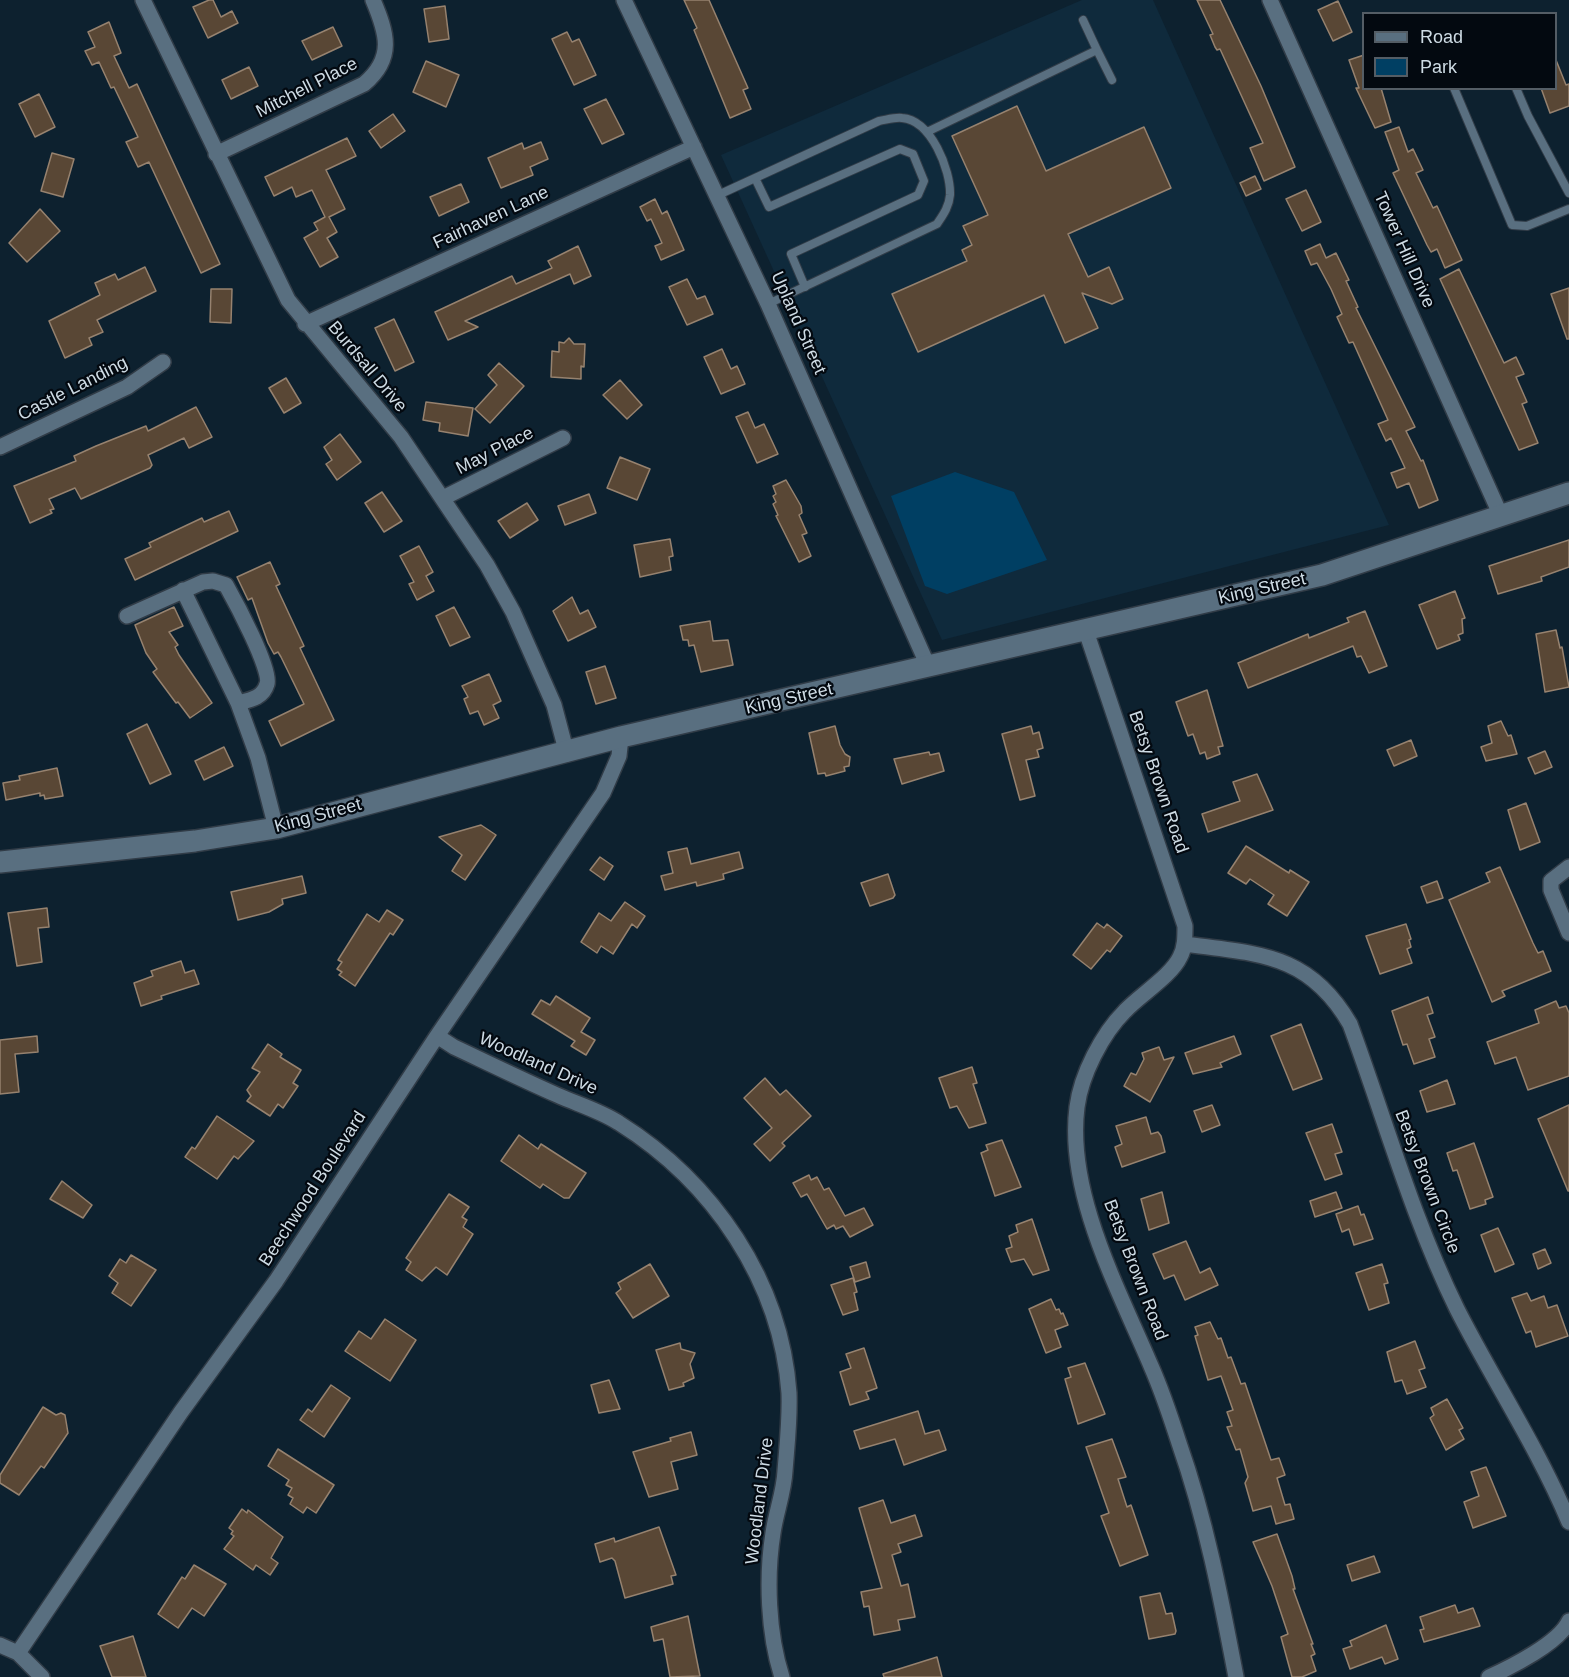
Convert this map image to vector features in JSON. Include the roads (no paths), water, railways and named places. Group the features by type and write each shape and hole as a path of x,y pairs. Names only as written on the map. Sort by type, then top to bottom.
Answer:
{"main road":[{"name":"King Street","path":"0,862 195,841 276,828 362,804 567,754 621,737 1322,575 1569,493"}],"street":[{"name":"Burdsall Drive","path":"143,0 274,276 305,324 363,390 444,498 488,566 513,612 554,705 564,734 567,754"},
{"name":"Mitchell Place","path":"216,154 364,84 377,73 386,50 385,29 373,0"},
{"name":"Upland Street","path":"624,0 768,304 928,666"},
{"name":"Tower Hill Drive","path":"1270,0 1501,516"},
{"name":"Fairhaven Lane","path":"305,324 694,147"},
{"name":"Castle Landing","path":"0,447 127,387 163,362"},
{"name":"May Place","path":"444,498 563,438"},
{"path":"127,616 183,590 213,581 226,585 238,604 268,675 264,690 255,699 238,703"},
{"path":"183,590 238,703 258,758 276,828"},
{"name":"Betsy Brown Road","path":"1086,631 1176,895 1185,926 1185,944 1180,959 1124,1012 1096,1054 1081,1089 1077,1108 1077,1152 1094,1227 1153,1370 1199,1506 1212,1554 1236,1677"},
{"name":"Beechwood Boulevard","path":"18,1653 181,1412 276,1281 437,1036 603,793 620,756 621,737"},
{"path":"1569,867 1551,880 1551,890 1569,933"},
{"name":"Betsy Brown Circle","path":"1185,944 1268,957 1288,963 1325,988 1339,1005 1350,1024 1409,1193 1457,1307 1554,1488 1569,1522"},
{"name":"Woodland Drive","path":"437,1036 454,1047 618,1121 693,1180 722,1214 746,1251 772,1312 789,1393 785,1479 772,1534 773,1631 782,1677"},
{"path":"1489,1677 1551,1640 1569,1621"},
{"path":"0,1645 18,1653 42,1677"}],"lane":[{"path":"1083,20 1112,80"},
{"path":"928,130 1097,50"},
{"path":"1455,90 1512,225 1527,226 1569,209"},
{"path":"1517,90 1528,116 1569,193"},
{"path":"716,196 879,121 904,118 928,130 948,174 950,196 947,209 937,224 768,304"},
{"path":"755,177 770,207 900,149 914,154 924,181 918,195 790,254 805,287"}]}
